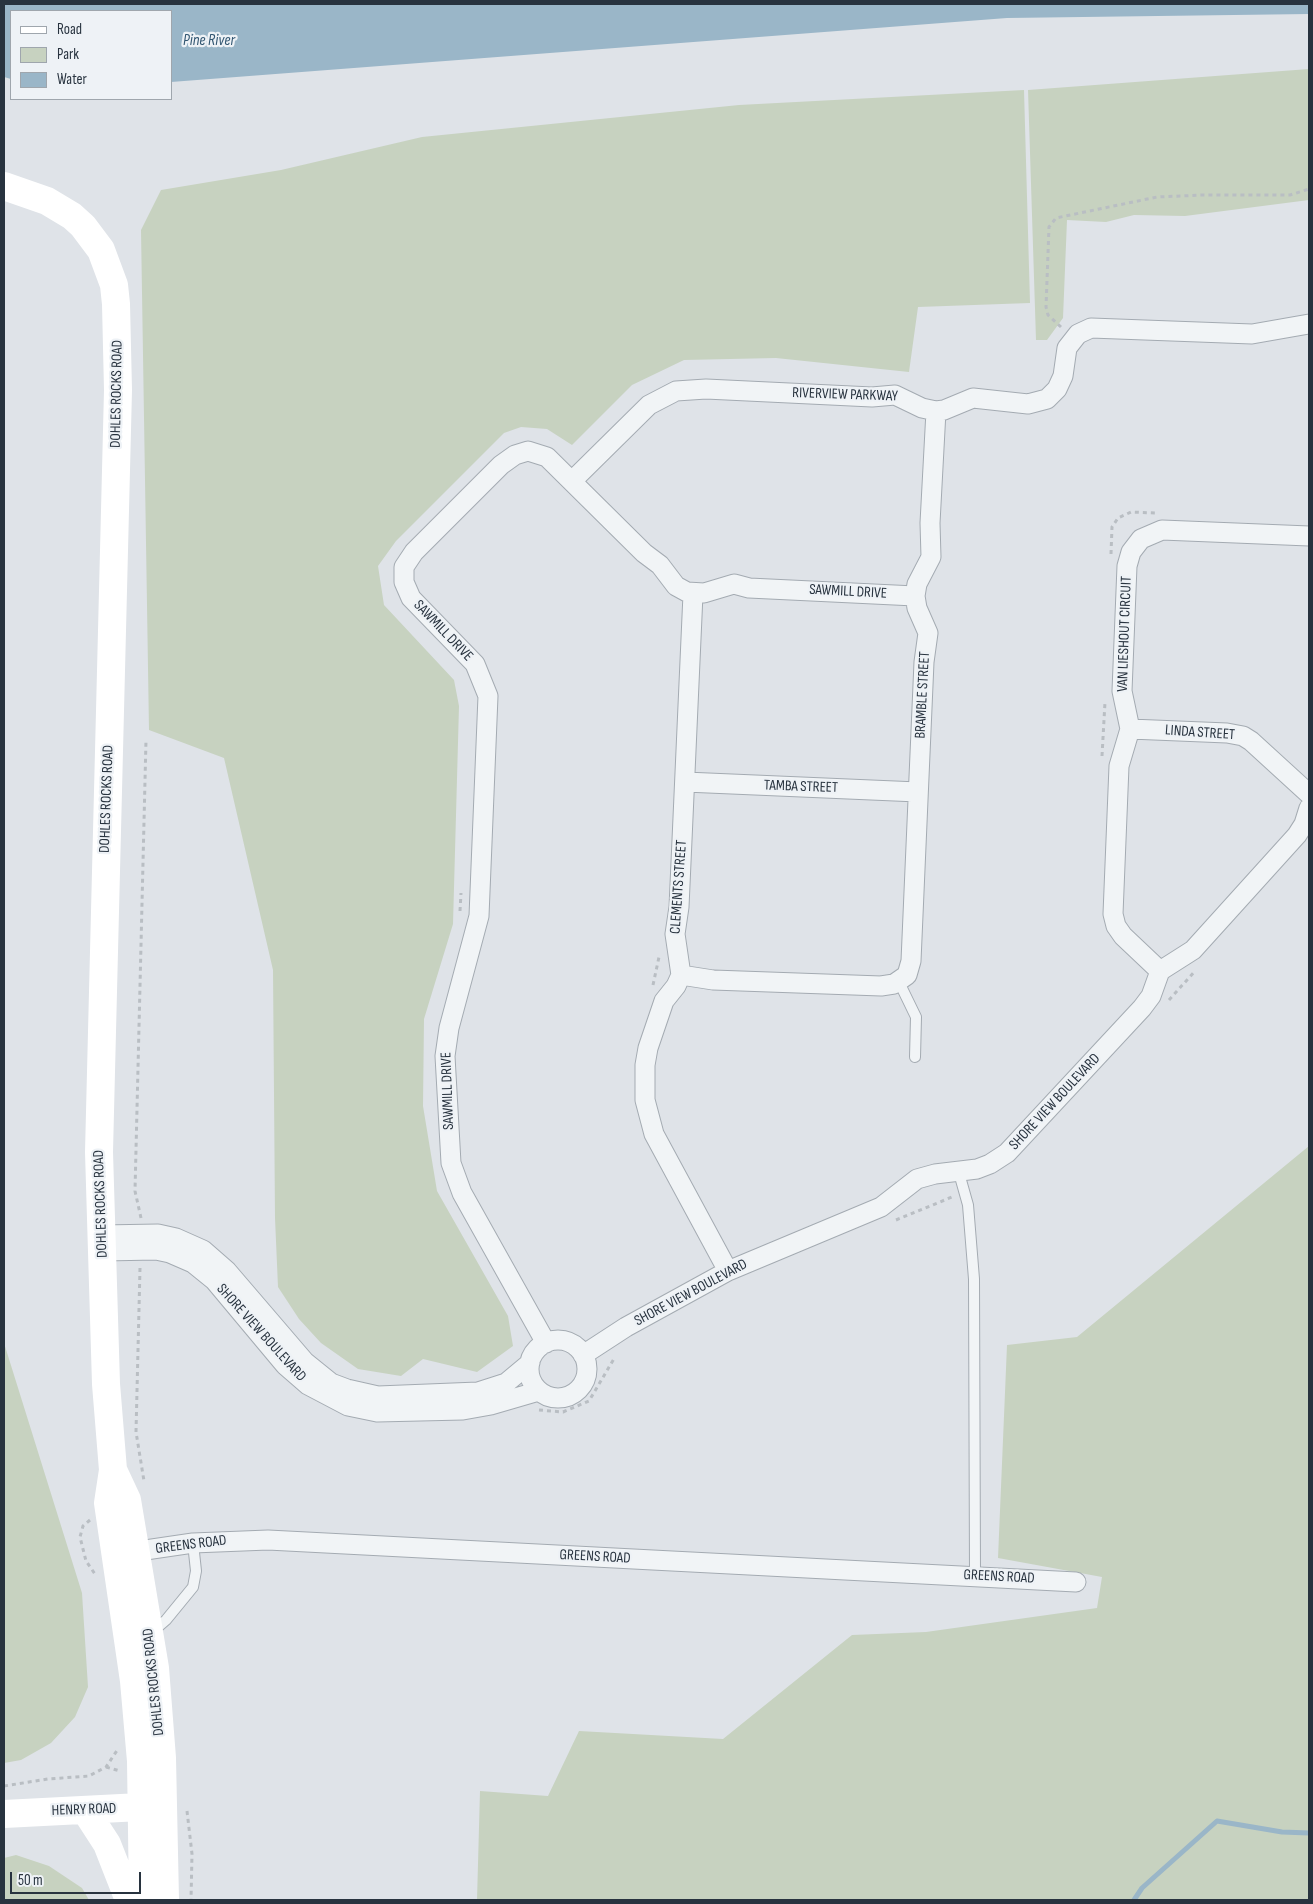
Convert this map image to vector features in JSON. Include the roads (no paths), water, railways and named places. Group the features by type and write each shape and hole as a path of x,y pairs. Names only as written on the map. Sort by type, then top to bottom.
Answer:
{"street":[{"name":"DOHLES ROCKS ROAD","path":"4,186 47,202 72,216 84,226 101,250 114,285 116,304 118,390 99,1085 106,1384 113,1470 127,1500 125,1553 141,1761 153,1806 165,1900"},
{"path":"915,596 917,584 931,557 930,523 936,411 944,410 973,398 1028,404 1047,399 1061,383 1067,348 1078,334 1091,328 1252,334 1309,324"},
{"name":"RIVERVIEW PARKWAY","path":"572,481 649,405 676,391 706,389 872,397 896,395 922,408 936,411"},
{"name":"SAWMILL DRIVE","path":"546,1343 462,1193 452,1163 445,1056 449,1028 479,916 488,696 475,664 411,598 406,590 403,574 408,559 502,465 515,455 528,451 542,454 572,481 644,553 660,565 676,586 693,594 704,593 734,584 749,588 915,596"},
{"name":"VAN LIESHOUT CIRCUIT","path":"1160,971 1123,936 1114,920 1118,766 1130,728 1122,691 1127,566 1135,545 1147,535 1162,530 1309,536"},
{"name":"CLEMENTS STREET","path":"681,975 675,934 679,907 693,594"},
{"name":"BRAMBLE STREET","path":"899,982 907,975 910,961 924,662 928,633 917,608 915,596"},
{"name":"LINDA STREET","path":"1130,728 1227,733 1243,736 1251,741 1309,794"},
{"name":"TAMBA STREET","path":"684,782 918,792"},
{"path":"1160,971 1186,956 1202,940 1296,835 1304,824 1309,808"},
{"name":"SHORE VIEW BOULEVARD","path":"583,1355 620,1331 728,1271 881,1207 917,1179 935,1174 959,1173 990,1164 1007,1153 1024,1138 1142,1008 1151,996 1160,971"},
{"path":"728,1271 654,1134 645,1100 645,1065 648,1048 662,1005 676,986 681,975 713,980 881,986 899,982"},
{"name":"SHORE VIEW BOULEVARD","path":"102,1243 158,1234 176,1238 203,1250 227,1271 305,1362 331,1383 347,1389 378,1396 478,1392 506,1383 530,1363"},
{"name":"SHORE VIEW BOULEVARD","path":"102,1243 156,1250 182,1257 193,1263 214,1280 291,1370 320,1393 348,1406 377,1412 463,1410 491,1406 539,1391"},
{"path":"554,1341 571,1343 583,1355 587,1372 585,1381 573,1394 556,1398 539,1391 531,1378 530,1363 538,1348 546,1343 554,1341"},
{"name":"GREENS ROAD","path":"125,1553 193,1543 268,1540 976,1575 1076,1582"},
{"name":"DOHLES ROCKS ROAD","path":"125,1553 150,1634 157,1688 153,1806 143,1900"},
{"name":"HENRY ROAD","path":"4,1814 153,1806"},
{"path":"85,1810 106,1844 127,1895 132,1900"}],"lane":[{"path":"899,982 916,1017 915,1057"},
{"path":"959,1173 968,1205 974,1278 976,1575"},
{"path":"150,1634 166,1620 193,1587 196,1571 193,1543"}],"water":[{"name":"Pine River","path":"4,4 1309,4 1309,14 1007,18 172,82 172,10 10,10 10,79 4,77"}],"waterway":[{"path":"1134,1900 1142,1888 1217,1821 1282,1832 1309,1833"}]}
